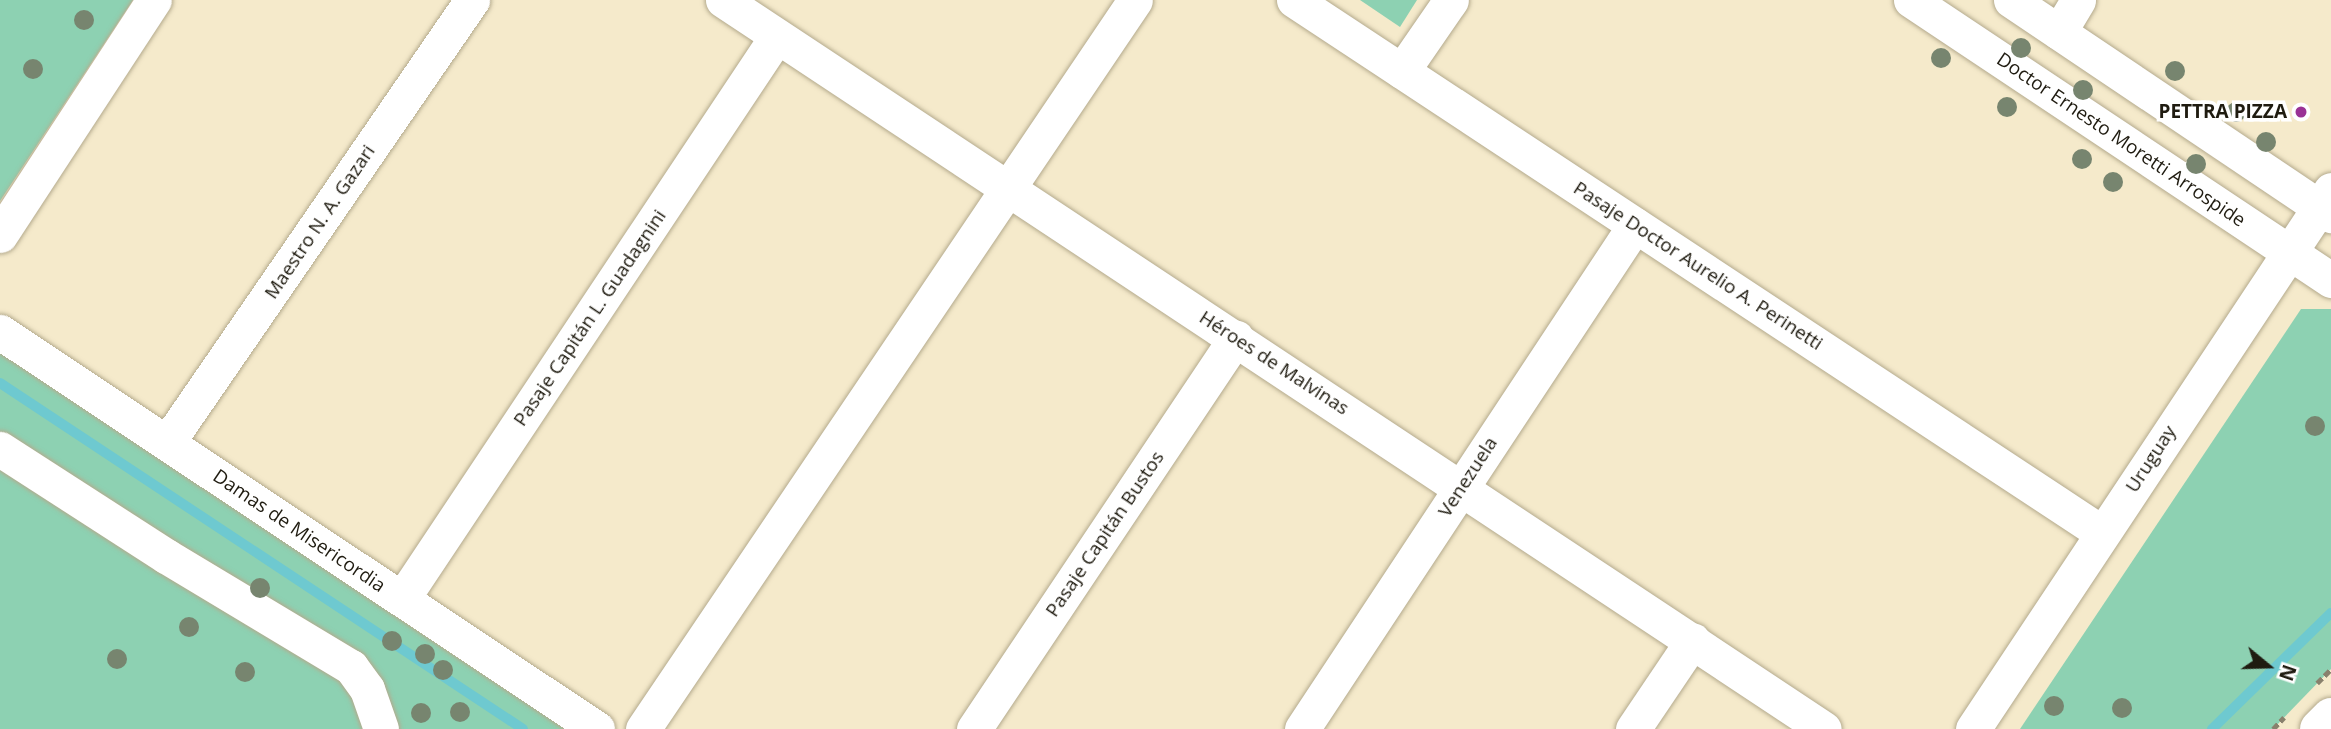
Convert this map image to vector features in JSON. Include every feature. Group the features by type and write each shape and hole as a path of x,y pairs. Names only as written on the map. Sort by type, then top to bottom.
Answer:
{"main road":[{"path":"2319,729 2331,717"}],"street":[{"path":"0,235 154,0"},
{"name":"Maestro N. A. Gazari","path":"167,443 472,0"},
{"name":"Héroes de Malvinas","path":"723,0 1462,486 1824,729"},
{"path":"643,729 1135,0"},
{"name":"Pasaje Doctor Aurelio A. Perinetti","path":"1294,0 2102,533"},
{"path":"1402,71 1451,0"},
{"name":"Doctor Ernesto Moretti Arrospide","path":"1911,0 2331,280"},
{"path":"2011,0 2327,204"},
{"path":"2059,32 2078,0"},
{"name":"Pasaje Capitán L. Guadagnini","path":"402,599 777,36"},
{"name":"Uruguay","path":"1973,729 2287,253 2327,204"},
{"name":"Venezuela","path":"1302,729 1635,225"},
{"name":"Damas de Misericordia","path":"0,332 597,729"},
{"name":"Pasaje Capitán Bustos","path":"974,729 1236,338"},
{"path":"0,449 166,556 326,648 351,667 367,689 381,729"},
{"path":"1633,729 1693,640"}],"green space":[{"path":"0,0 133,0 0,201"},
{"path":"1360,0 1417,0 1400,27"},
{"path":"2301,309 2331,309 2331,669 2273,729 2020,729"},
{"path":"0,353 565,729 0,729"}],"waterway":[{"path":"0,383 523,729"},
{"path":"2212,729 2331,613"}],"place":[{"name":"PETTRA PIZZA","path":"2301,112"}]}
